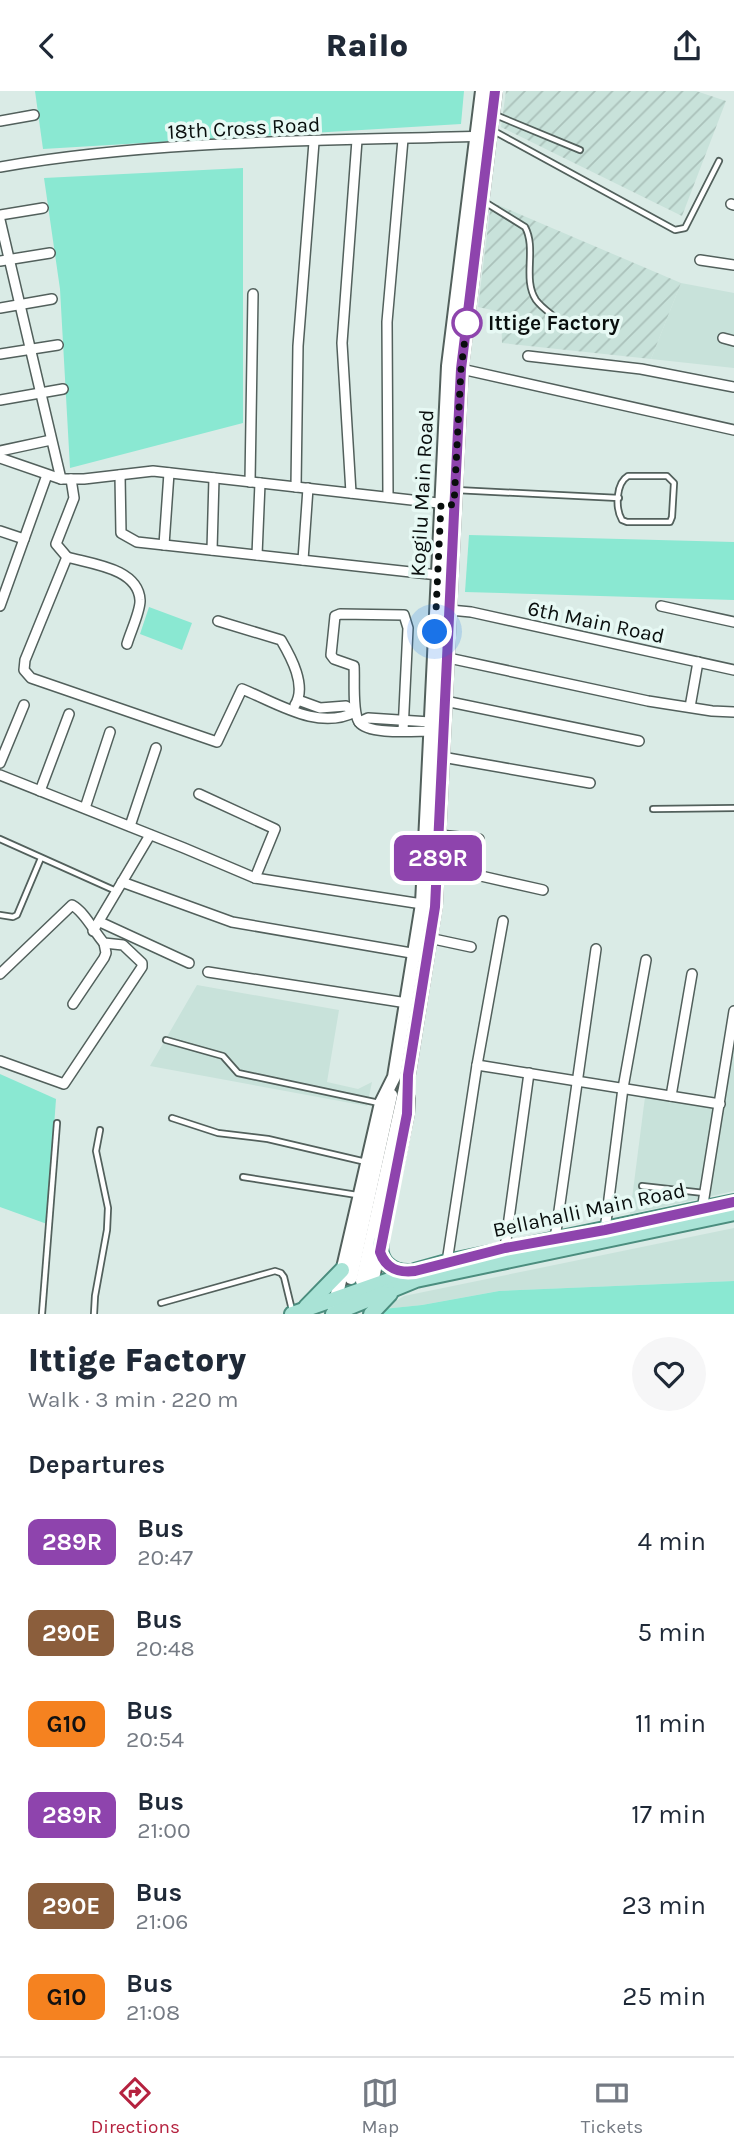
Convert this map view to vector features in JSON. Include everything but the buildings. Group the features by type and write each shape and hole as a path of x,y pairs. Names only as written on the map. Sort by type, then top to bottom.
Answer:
{"main road":[{"name":"Kogilu Main Road","path":"362,1292 358,1195 381,1103 401,1076 420,955 422,904 439,835 445,701 438,575 448,504 455,490 454,367 482,201 486,134 482,91"},
{"name":"Kogilu Main Road","path":"401,1076 407,1003 420,955 429,938 430,727 450,610 448,504 454,367 486,134 493,114 495,91"},
{"path":"401,1076 407,1114 380,1252 389,1266 398,1271 415,1271"},
{"path":"362,1292 401,1076"},
{"name":"Bellahalli Main Road","path":"362,1292 387,1296 403,1285 701,1214 734,1202"},
{"name":"Bellahalli Main Road","path":"334,1309 362,1292 415,1271 505,1248 701,1214 734,1213"},
{"path":"295,1313 334,1309 362,1292 381,1241"},
{"path":"334,1309 352,1293 362,1292"},
{"path":"295,1313 316,1299 362,1292"}],"street":[{"path":"0,121 34,115"},
{"name":"18th Cross Road","path":"0,167 53,158 206,146 486,134"},
{"path":"388,497 387,322 402,139"},
{"path":"351,493 342,343 357,140"},
{"path":"296,487 298,346 314,142"},
{"path":"43,208 0,218 5,260 20,305 61,479"},
{"path":"5,260 50,253"},
{"path":"700,260 734,265"},
{"path":"250,482 253,294"},
{"path":"0,308 52,299"},
{"path":"723,338 734,341"},
{"path":"0,354 58,345"},
{"path":"528,356 641,369 734,387"},
{"path":"454,367 734,430"},
{"path":"0,400 63,389"},
{"path":"0,451 51,440"},
{"path":"0,458 61,479 153,471 448,504"},
{"path":"164,545 169,473"},
{"path":"0,605 47,475"},
{"path":"120,475 121,533 137,542 438,575"},
{"path":"212,550 214,478"},
{"path":"71,479 74,498 56,544 67,557 121,572 133,583 140,601 127,644"},
{"path":"257,555 260,483"},
{"path":"303,560 308,488"},
{"path":"0,531 24,539"},
{"path":"67,557 24,660 24,670 31,678 217,742 242,689 304,716 328,720 343,718 355,712"},
{"path":"661,606 734,622"},
{"name":"6th Main Road","path":"450,610 471,612 734,670"},
{"path":"403,731 408,628 404,615 335,616 331,655 334,659 354,666 355,712 359,722 368,730 403,731 430,727"},
{"path":"218,621 281,640 292,658 297,678 298,700 292,709"},
{"path":"441,657 690,708 734,712"},
{"path":"690,708 698,662"},
{"path":"298,700 320,708 346,706 355,712"},
{"path":"445,701 639,741"},
{"path":"0,762 24,705"},
{"path":"40,791 69,714"},
{"path":"359,722 368,718 404,720 430,727"},
{"path":"85,809 110,732"},
{"path":"130,826 156,748"},
{"path":"442,757 590,783"},
{"path":"0,775 255,878 422,904"},
{"path":"199,794 275,829 255,878"},
{"path":"93,932 150,835"},
{"path":"439,835 479,839"},
{"path":"431,869 481,876 542,890"},
{"path":"119,887 232,922 420,955"},
{"path":"0,974 72,905 104,943 106,953 73,1004"},
{"path":"447,1262 477,1065 503,921"},
{"path":"100,922 189,963"},
{"path":"429,938 471,947"},
{"path":"0,1061 61,1085 67,1081 142,967 140,961 123,946 104,943"},
{"path":"555,1239 596,949"},
{"path":"605,1230 623,1089 646,960"},
{"path":"208,972 407,1003"},
{"path":"671,1096 692,974"},
{"path":"701,1214 734,1011"},
{"path":"477,1065 720,1104"},
{"path":"505,1248 529,1073"}],"lane":[{"path":"493,114 580,150"},
{"path":"486,134 675,230 685,228 719,161"},
{"path":"482,201 525,227 531,243 533,294 537,302 557,319"},
{"path":"628,476 667,476 674,483 672,517 668,523 624,521 619,515 619,498 622,480 628,476"},
{"path":"455,490 619,498"},
{"path":"653,809 734,808"},
{"path":"0,839 119,887"},
{"path":"0,915 17,915 41,857"},
{"path":"166,1040 223,1056 238,1073 381,1103"},
{"path":"172,1118 218,1133 268,1139 367,1162"},
{"path":"42,1314 57,1123"},
{"path":"94,1314 108,1208 96,1151 100,1130"},
{"path":"243,1177 358,1195"},
{"path":"642,1186 705,1193"},
{"path":"161,1303 275,1271 284,1277 295,1313"}],"shaded area":[{"path":"506,91 696,91 726,101 682,216 501,127"},
{"path":"491,202 681,283 651,359 502,343 501,312 478,307"},
{"path":"681,283 734,293 734,368 651,359"},
{"path":"197,985 339,1010 327,1082 358,1089 372,1082 367,1106 150,1066"},
{"path":"734,1048 734,1191 707,1197"},
{"path":"645,1097 715,1107 699,1199 630,1214"},
{"path":"734,1228 734,1281 499,1291 383,1309 404,1296"}],"green space":[{"path":"35,91 464,91 461,124 43,149"},
{"path":"243,168 243,423 70,468 60,289 44,178"},
{"path":"469,535 734,542 734,600 465,592"},
{"path":"149,607 192,623 182,650 140,634"},
{"path":"0,1074 56,1099 47,1224 0,1207"},
{"path":"734,1281 734,1314 378,1314 383,1309 499,1291"}],"bus line":[{"name":"289R","path":"495,91 461,369 435,907 408,1075 407,1114 380,1252 385,1262 393,1269 415,1271 505,1248 734,1202"}],"place":[{"name":"Ittige Factory","path":"467,323"}],"route":[{"path":"435,632 441,503 454,505 461,369 467,323"}]}
